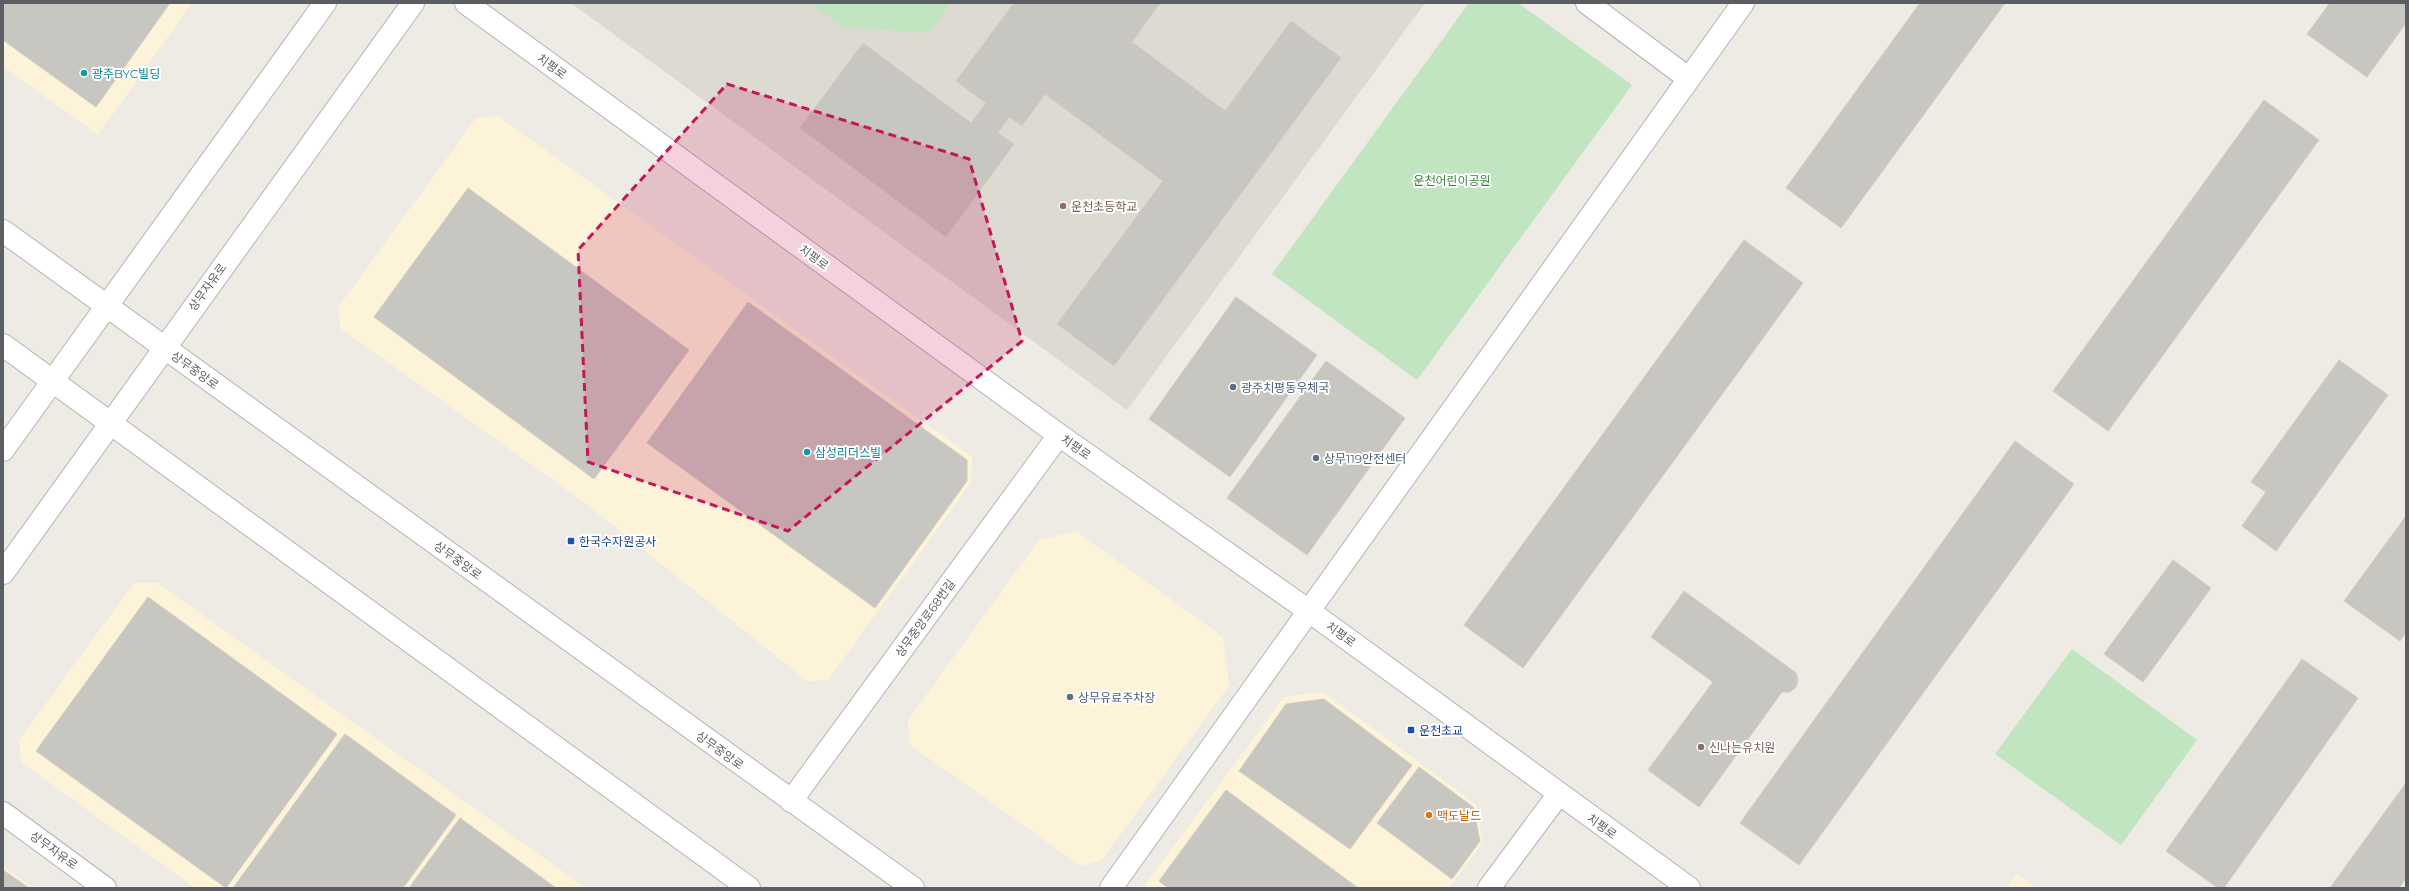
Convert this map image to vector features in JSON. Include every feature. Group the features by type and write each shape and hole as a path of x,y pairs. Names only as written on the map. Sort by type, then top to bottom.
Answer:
{"street":[{"path":"3,450 325,3"},
{"name":"상무자유로","path":"3,572 109,422 413,3"},
{"name":"치평로","path":"466,3 1059,435 1310,611 1558,795 1688,888"},
{"path":"1587,3 1688,78"},
{"path":"1111,888 1743,3"},
{"name":"상무중앙로","path":"3,231 913,888"},
{"path":"3,345 739,885"},
{"name":"상무중앙로68번길","path":"791,801 1059,435"},
{"path":"1489,888 1558,795"},
{"name":"상무자유로","path":"3,813 105,888"}],"highlighted area":[{"path":"727,84 969,159 1022,341 788,531 588,462 578,250"}],"shaded area":[{"name":"광주BYC빌딩","path":"3,3 192,3 98,135 3,66"},
{"name":"운천초등학교","path":"571,3 1425,3 1127,410"},
{"path":"498,116 972,457 971,483 828,680 807,681 584,502 340,328 339,306 476,118"},
{"name":"상무유료주차장","path":"1076,531 1223,637 1229,686 1102,860 1081,866 910,745 908,720 1039,540"},
{"path":"134,583 158,583 586,888 195,888 21,762 19,740"},
{"path":"1323,692 1476,804 1483,842 1449,888 1143,888 1284,697"},
{"path":"3,866 33,888 3,888"},
{"path":"2017,874 2036,888 2007,888"}],"green space":[{"path":"809,3 951,3 929,33 842,27"},
{"name":"운천어린이공원","path":"1469,3 1518,3 1632,85 1417,380 1272,274"},
{"path":"2072,649 2197,740 2121,845 1995,754"}],"building":[{"name":"광주BYC빌딩","path":"3,3 170,3 96,107 3,40"},
{"name":"운천초등학교","path":"1014,3 1160,3 1132,42 1225,111 1291,21 1341,58 1114,366 1057,324 1163,181 1045,94 1022,126 1009,117 998,133 1014,144 946,237 800,128 863,43 971,123 986,103 956,81"},
{"path":"1920,3 2005,3 1841,228 1786,188"},
{"path":"2330,3 2406,3 2406,23 2367,77 2307,34"},
{"path":"2264,100 2319,140 2108,431 2053,391"},
{"path":"468,188 689,350 594,479 374,317"},
{"path":"1744,240 1803,283 1523,668 1464,625"},
{"name":"광주치평동우체국","path":"1236,297 1317,355 1230,477 1149,419"},
{"name":"삼성리더스빌","path":"748,302 967,460 967,481 875,608 647,443"},
{"path":"2339,360 2388,395 2276,551 2242,526 2266,492 2251,482"},
{"name":"상무119안전센터","path":"1326,361 1405,418 1307,555 1227,498"},
{"path":"2015,441 2074,484 1799,865 1740,823"},
{"path":"2406,516 2406,632 2400,641 2344,601"},
{"path":"2173,560 2211,588 2143,682 2104,654"},
{"path":"1684,591 1796,673 1798,680 1796,687 1790,692 1782,692 1699,807 1648,770 1713,682 1651,637"},
{"path":"148,597 337,734 226,888 36,751"},
{"path":"2302,659 2358,698 2224,888 2218,888 2166,851"},
{"path":"1324,699 1412,765 1350,849 1239,771 1286,704"},
{"path":"345,734 456,815 403,888 233,888"},
{"name":"맥도날드","path":"1419,767 1473,807 1480,841 1452,879 1377,823"},
{"path":"2406,783 2406,878 2399,888 2330,888"},
{"path":"1226,790 1358,888 1168,888 1159,881"},
{"path":"460,818 556,888 409,888"},
{"path":"3,870 29,888 3,888"}],"place":[{"name":"광주BYC빌딩","path":"84,73"},
{"name":"운천초등학교","path":"1063,206"},
{"name":"광주치평동우체국","path":"1233,387"},
{"name":"삼성리더스빌","path":"807,452"},
{"name":"상무119안전센터","path":"1316,458"},
{"name":"한국수자원공사","path":"571,541"},
{"name":"상무유료주차장","path":"1070,697"},
{"name":"운천초교","path":"1411,730"},
{"name":"신나는유치원","path":"1701,747"},
{"name":"맥도날드","path":"1429,815"}]}
